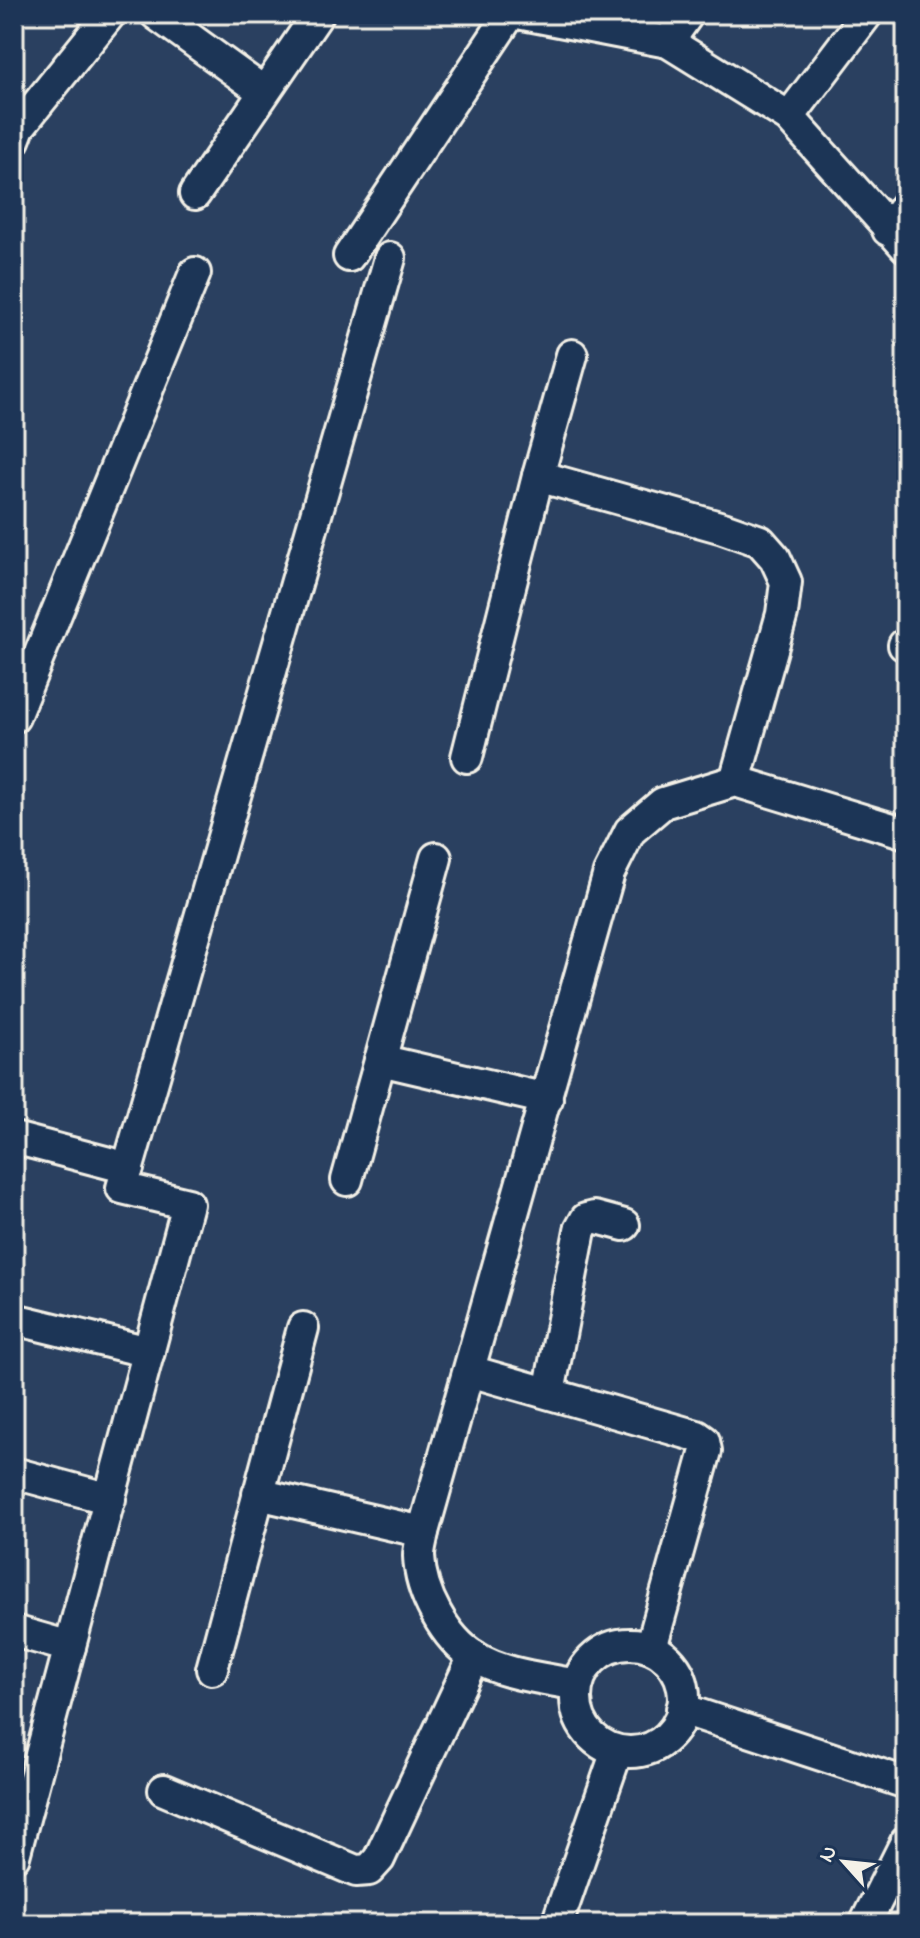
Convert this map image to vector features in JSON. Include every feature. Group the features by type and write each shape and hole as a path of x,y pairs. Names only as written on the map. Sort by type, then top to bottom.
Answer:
{"street":[{"path":"14,140 19,127 110,14"},
{"path":"156,14 264,92"},
{"path":"195,194 318,14"},
{"path":"349,256 510,14"},
{"path":"523,14 668,42 789,117 897,239"},
{"path":"668,42 688,14"},
{"path":"789,117 867,14"},
{"path":"897,239 906,205"},
{"path":"14,1856 188,1204 122,1188 390,258"},
{"path":"14,717 195,273"},
{"path":"467,757 572,355"},
{"path":"538,476 760,541 775,558 786,582 782,614 735,781"},
{"path":"577,1685 501,1668 474,1656 442,1623 423,1578 419,1556 423,1532 609,873 630,831 663,803 735,781 906,833"},
{"path":"347,1180 436,858"},
{"path":"380,1060 547,1099"},
{"path":"14,1138 128,1168"},
{"path":"549,1393 580,1230 586,1219 594,1217 624,1225"},
{"path":"14,1319 149,1352"},
{"path":"212,1669 303,1328"},
{"path":"470,1371 697,1436 704,1441 706,1451 651,1648"},
{"path":"14,1473 110,1499"},
{"path":"258,1494 423,1532"},
{"path":"14,1631 70,1647"},
{"path":"633,1644 651,1648 666,1658 678,1673 683,1691 682,1709 676,1725 651,1748 634,1752 617,1751 589,1733 580,1719 576,1702 577,1685 585,1668 597,1654 614,1646 633,1644"},
{"path":"164,1790 356,1871 369,1870 379,1859 474,1656"},
{"path":"682,1709 906,1783"},
{"path":"557,1924 617,1751"},
{"path":"865,1924 906,1842"}]}
